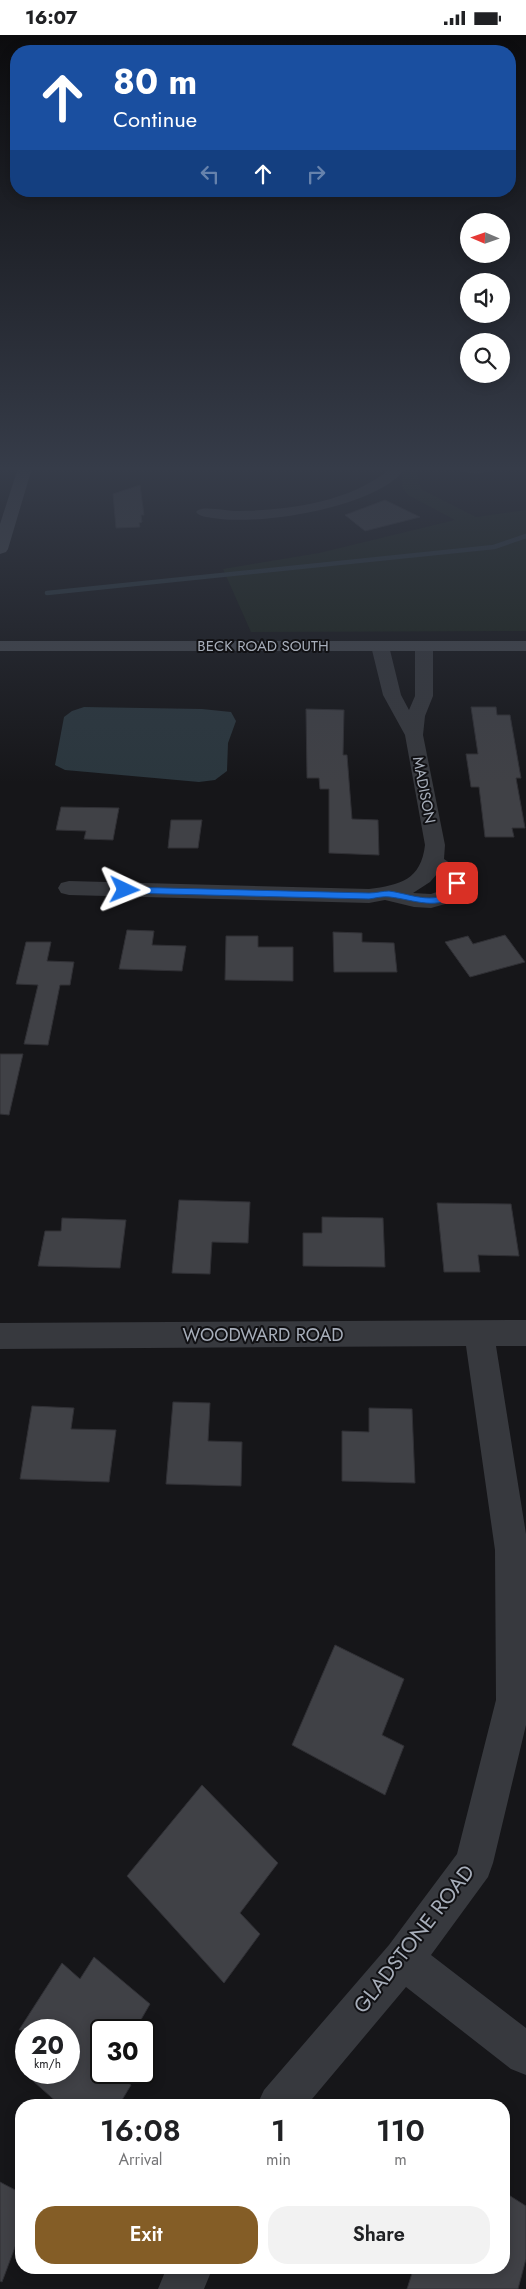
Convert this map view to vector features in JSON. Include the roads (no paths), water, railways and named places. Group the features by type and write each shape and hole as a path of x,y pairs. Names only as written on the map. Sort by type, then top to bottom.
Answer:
{"main road":[{"name":"BECK ROAD SOUTH","path":"0,646 526,646"}],"street":[{"name":"MADISON","path":"380,646 392,695 414,735"},
{"name":"MADISON","path":"424,646 424,696 416,716 414,735 434,854"},
{"path":"387,894 424,901 442,900 456,892 457,883 451,873 434,854"},
{"path":"69,888 369,896 387,894 403,889 420,880 429,871 434,854"},
{"name":"GLADSTONE ROAD","path":"285,2099 403,1959 474,1863 514,1700 512,1549 479,1333"},
{"name":"WOODWARD ROAD","path":"0,1336 526,1333"},
{"path":"403,1959 526,2054"},
{"path":"181,2289 187,2274"}],"waterway":[{"path":"47,593 240,573"}]}
